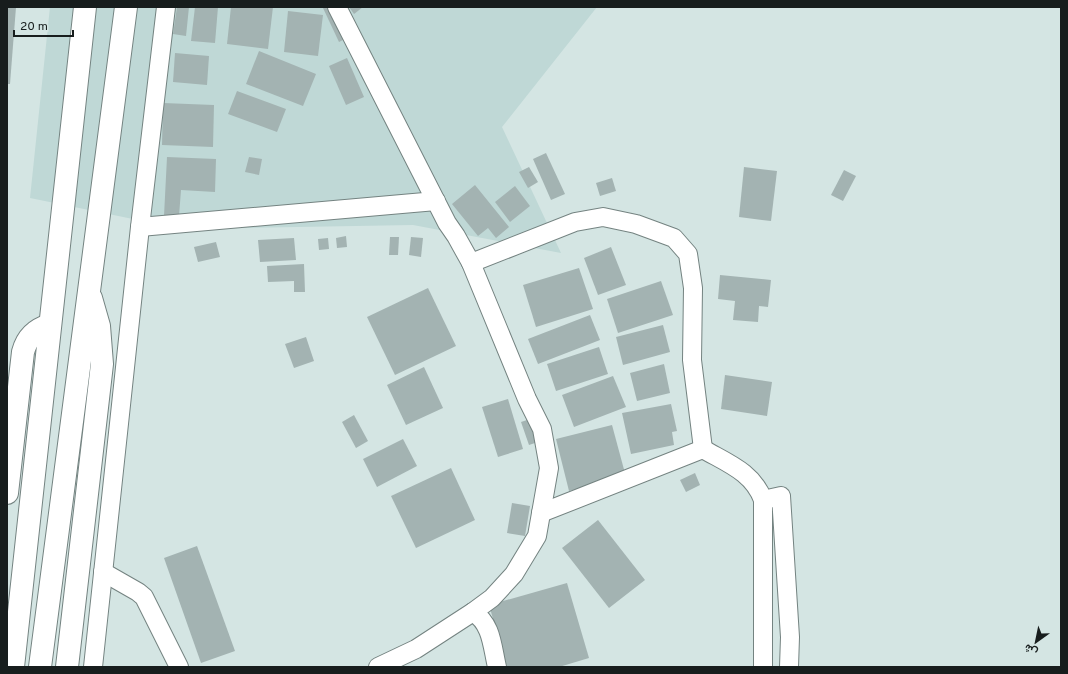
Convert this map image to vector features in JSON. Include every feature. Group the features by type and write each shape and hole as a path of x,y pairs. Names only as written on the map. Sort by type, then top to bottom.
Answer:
{"main road":[{"path":"13,667 85,7"},
{"path":"40,667 126,7"},
{"path":"67,667 102,364 99,326 88,290"},
{"path":"7,492 25,344 35,332 50,325"}],"street":[{"path":"93,667 140,228 166,7"},
{"path":"337,7 436,201 471,263 527,399 542,429 549,468 537,536 514,574 492,598 473,612 416,649 378,667"},
{"path":"140,228 436,201"},
{"path":"471,263 575,222 603,217 636,224 674,238 688,254 693,288 692,360 703,449"},
{"path":"541,513 703,449 740,469 759,489 763,500 763,667"},
{"path":"763,500 781,496 790,637 789,667"},
{"path":"103,572 144,597 179,667"},
{"path":"473,612 483,618 489,631 497,667"}],"shaded area":[{"path":"50,7 597,7 502,127 561,253 413,225 182,229 30,198"}],"building":[{"path":"7,7 16,7 10,84 7,84"},
{"path":"177,7 189,7 186,36 173,34"},
{"path":"195,7 218,7 215,43 191,41"},
{"path":"231,7 273,7 268,49 227,44"},
{"path":"334,7 349,37 339,42 323,8"},
{"path":"349,7 363,7 354,14"},
{"path":"288,11 323,15 318,56 284,52"},
{"path":"259,51 316,74 303,106 246,84"},
{"path":"175,53 209,56 207,85 173,82"},
{"path":"347,58 364,97 346,105 329,66"},
{"path":"237,91 286,109 277,132 228,114"},
{"path":"163,103 214,105 213,147 162,145"},
{"path":"546,153 565,194 551,200 533,159"},
{"path":"167,157 216,159 215,192 181,190 179,216 164,216"},
{"path":"249,157 262,159 259,175 245,172"},
{"path":"529,167 538,182 528,188 519,172"},
{"path":"744,167 777,171 771,221 739,217"},
{"path":"844,170 856,176 843,201 831,195"},
{"path":"612,178 616,191 600,196 596,183"},
{"path":"475,185 509,227 496,238 488,228 478,236 452,204"},
{"path":"515,186 530,206 510,222 495,202"},
{"path":"346,236 347,247 337,248 336,238"},
{"path":"390,237 399,237 398,255 389,255"},
{"path":"411,237 423,238 421,257 409,255"},
{"path":"294,238 296,260 260,262 258,240"},
{"path":"328,238 329,249 319,250 318,239"},
{"path":"216,242 220,257 198,262 194,247"},
{"path":"611,247 626,285 598,295 584,258"},
{"path":"304,264 305,292 294,292 294,281 268,282 267,266"},
{"path":"579,268 593,309 536,327 523,285"},
{"path":"720,275 771,280 768,307 759,306 758,322 733,320 735,301 718,299"},
{"path":"661,281 673,315 618,333 607,299"},
{"path":"428,288 456,346 395,375 367,317"},
{"path":"590,315 600,340 538,364 528,339"},
{"path":"663,325 670,352 623,365 616,337"},
{"path":"306,337 314,361 294,368 285,344"},
{"path":"599,347 608,374 556,391 547,364"},
{"path":"664,364 670,393 637,401 630,373"},
{"path":"424,367 443,408 406,425 387,385"},
{"path":"725,375 772,382 767,416 721,409"},
{"path":"613,376 626,407 574,427 562,395"},
{"path":"508,399 523,449 498,457 482,407"},
{"path":"671,404 677,431 672,432 674,445 631,454 622,413"},
{"path":"354,415 368,441 356,448 342,422"},
{"path":"530,419 538,442 529,445 521,422"},
{"path":"612,425 626,477 569,491 556,439"},
{"path":"403,439 417,466 377,487 363,459"},
{"path":"451,468 475,520 416,548 391,496"},
{"path":"695,473 700,485 686,492 680,480"},
{"path":"512,503 530,506 525,536 507,533"},
{"path":"598,520 645,580 609,608 562,548"},
{"path":"197,546 235,651 201,663 164,558"},
{"path":"567,583 589,658 559,667 507,667 489,605"}]}
